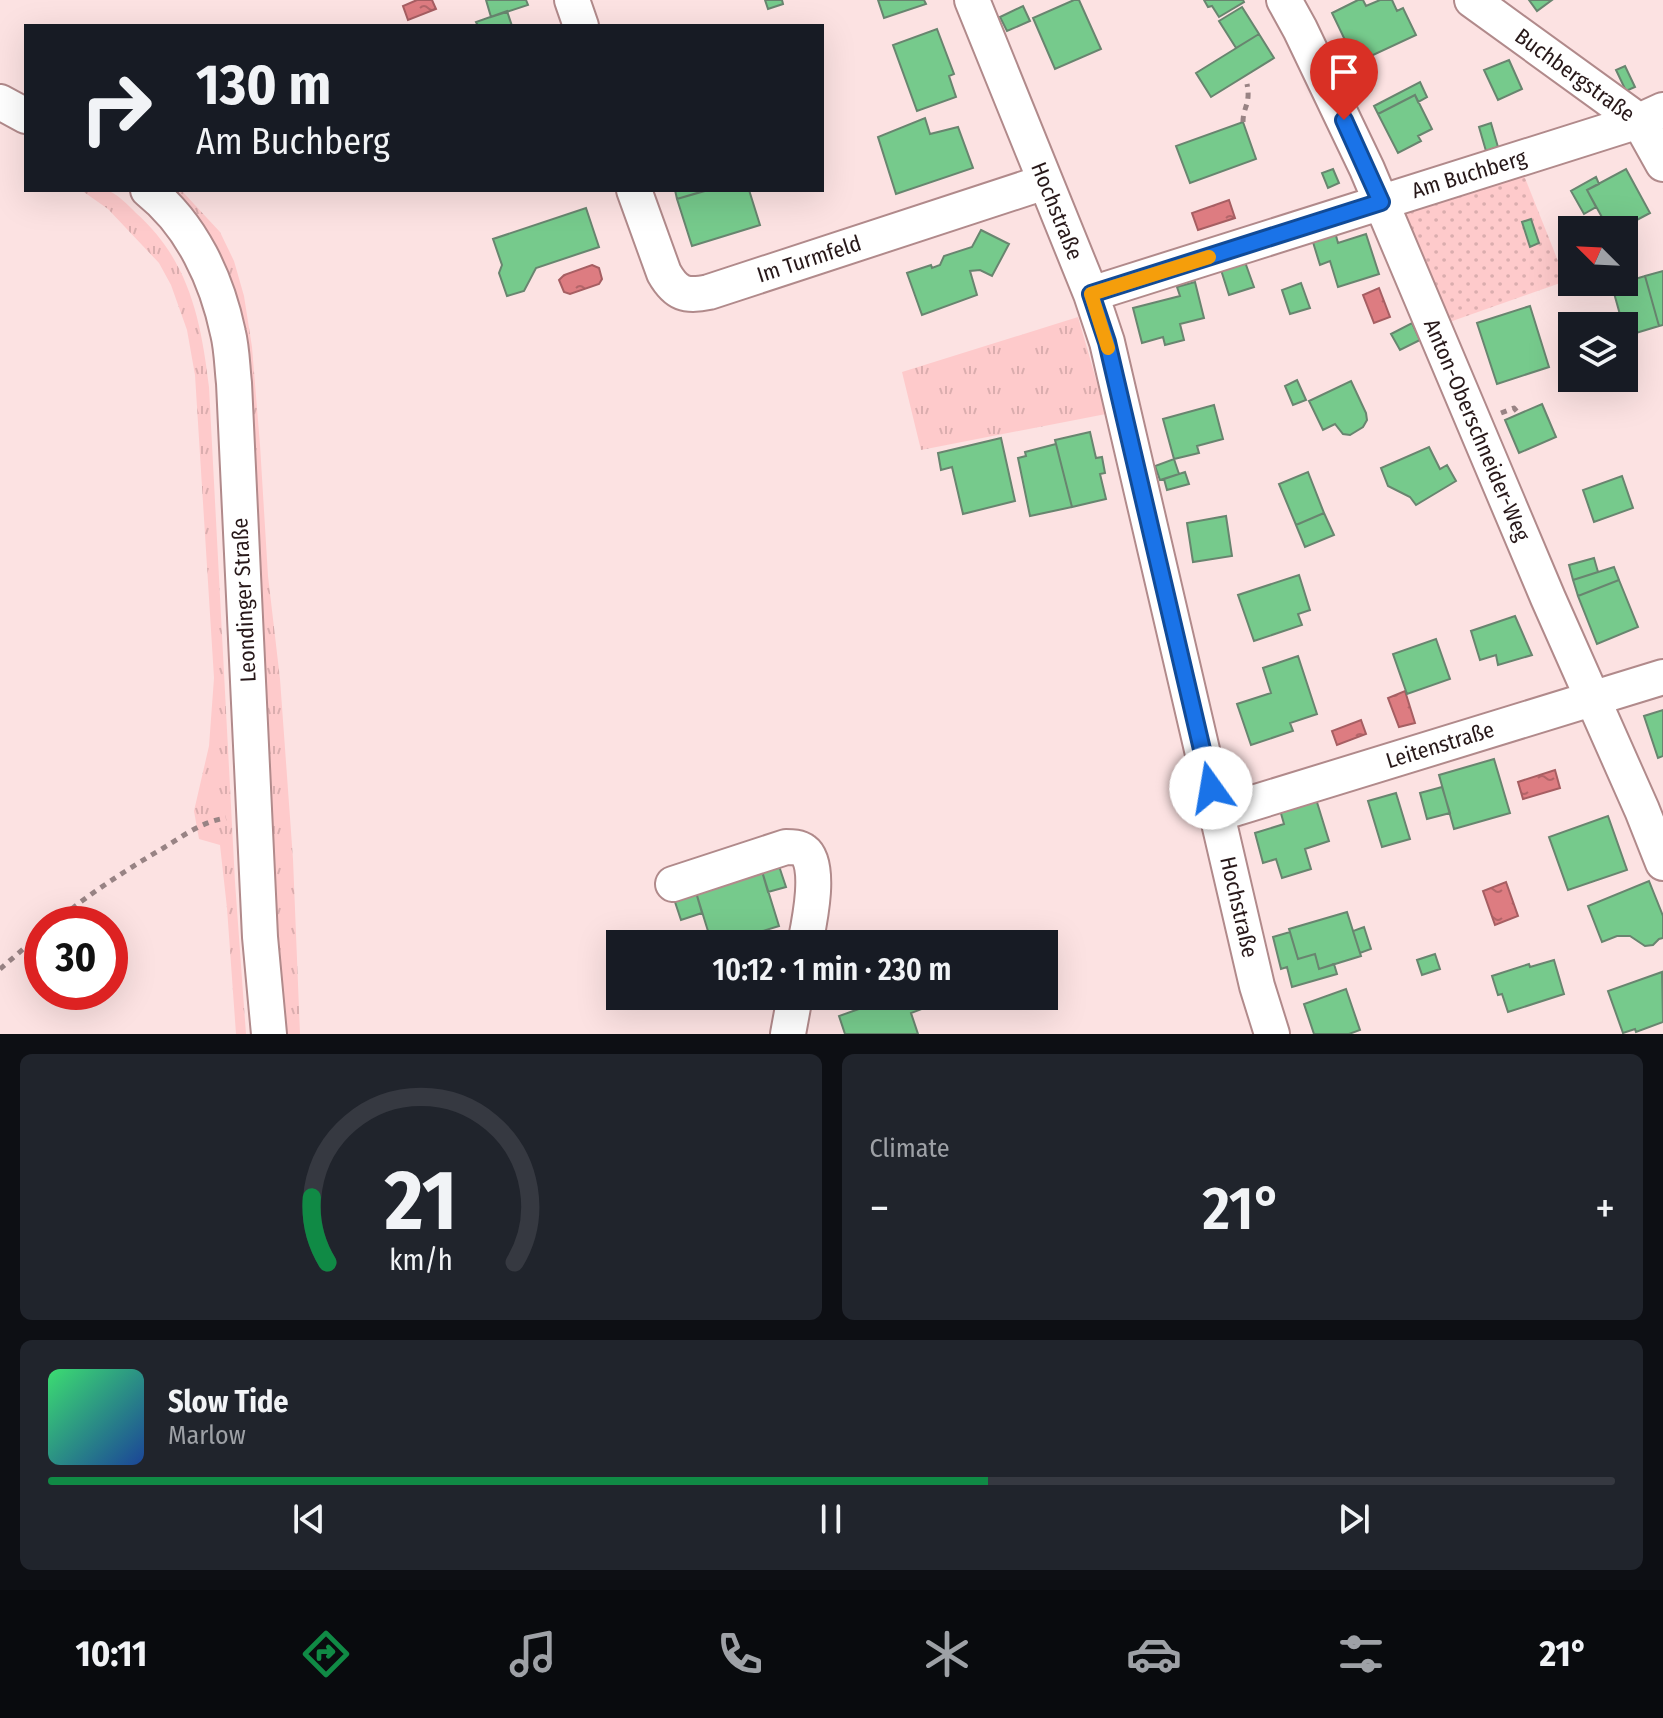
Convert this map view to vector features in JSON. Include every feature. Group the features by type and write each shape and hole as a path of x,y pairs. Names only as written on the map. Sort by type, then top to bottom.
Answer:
{"street":[{"path":"572,0 580,24"},
{"name":"Hochstraße","path":"972,0 1091,294 1107,342 1257,986 1272,1034"},
{"name":"Anton-Oberschneider-Weg","path":"1284,0 1381,202 1663,863"},
{"name":"Buchbergstraße","path":"1472,0 1651,115 1663,164"},
{"path":"0,102 24,115"},
{"name":"Am Buchberg","path":"1091,294 1651,115"},
{"name":"Im Turmfeld","path":"635,192 664,273 671,285 693,295 1045,182"},
{"name":"Leondinger Straße","path":"150,192 190,236 206,264 229,334 234,383 260,937 269,1034"},
{"name":"Leitenstraße","path":"1217,814 1663,677"},
{"path":"673,884 786,847 795,847 806,851 812,863 807,930"},
{"path":"788,1034 792,1010"}],"path":[{"path":"1243,122 1249,101 1247,84"},
{"path":"77,906 128,868 183,836 214,820 254,811"},
{"path":"0,969 24,948"}],"green space":[{"path":"1521,168 1558,261 1558,284 1444,324 1401,209"},
{"path":"84,192 114,194 154,231 180,271 202,338 209,387 246,1034 236,1034 220,845 199,839 194,811 209,746 214,678 195,375 187,330 171,285 159,263 108,209"},
{"path":"170,192 183,192 220,232 234,261 244,296 252,347 293,859 300,1034 283,1034 279,993 263,605 250,458"},
{"path":"1078,317 1106,414 921,450 902,372"}],"water":[{"path":"417,0 432,0 436,9 408,20 403,6"},
{"path":"1229,200 1235,218 1198,230 1192,213"},
{"path":"592,265 599,268 602,279 599,284 570,294 564,292 559,280 564,275"},
{"path":"1379,288 1390,317 1374,323 1363,295"},
{"path":"1405,691 1415,723 1399,727 1388,698"},
{"path":"1361,720 1366,734 1337,745 1332,731"},
{"path":"1555,770 1560,788 1523,799 1518,782"},
{"path":"1506,882 1518,916 1495,925 1483,891"}],"building":[{"path":"486,0 526,0 528,5 491,17"},
{"path":"765,0 782,0 783,4 768,9"},
{"path":"878,0 924,0 926,4 884,18"},
{"path":"1079,0 1101,49 1055,69 1033,18"},
{"path":"1204,0 1243,0 1244,2 1219,17"},
{"path":"1363,0 1366,6 1380,0 1392,0 1397,11 1403,8 1416,35 1356,63 1332,13"},
{"path":"1529,0 1552,0 1537,11"},
{"path":"1023,6 1030,21 1007,31 1000,17"},
{"path":"1242,7 1259,34 1236,48 1219,21"},
{"path":"507,11 511,24 477,24"},
{"path":"937,29 954,74 949,76 956,97 917,111 893,45"},
{"path":"1259,34 1274,58 1211,97 1196,73"},
{"path":"1509,60 1522,89 1498,100 1484,70"},
{"path":"1625,66 1635,87 1626,91 1616,70"},
{"path":"1420,82 1427,97 1418,102 1415,95 1378,114 1374,106"},
{"path":"1415,95 1432,129 1418,136 1421,141 1398,153 1378,114"},
{"path":"925,118 930,134 958,127 973,168 896,194 878,137"},
{"path":"1243,122 1256,159 1190,183 1176,146"},
{"path":"1491,123 1498,147 1486,151 1479,127"},
{"path":"1333,169 1339,183 1328,188 1322,173"},
{"path":"1626,169 1650,213 1638,219 1638,216 1601,216 1587,190"},
{"path":"1596,177 1599,184 1587,190 1596,207 1584,214 1571,191"},
{"path":"675,192 702,192 677,199"},
{"path":"700,192 750,192 760,225 692,246 677,199"},
{"path":"586,208 599,247 536,268 524,291 507,296 499,273 502,265 493,239"},
{"path":"1531,219 1539,243 1530,247 1522,222"},
{"path":"981,230 1009,244 992,276 980,270 970,271 977,295 922,315 907,273 940,265 944,256 972,247"},
{"path":"1335,232 1338,243 1366,234 1379,274 1338,287 1330,261 1320,265 1312,239"},
{"path":"1245,262 1254,287 1229,295 1221,270"},
{"path":"1663,271 1663,325 1659,326 1645,276"},
{"path":"1645,276 1659,326 1638,332 1638,312 1619,312 1615,296 1638,296 1638,278"},
{"path":"1195,282 1204,318 1180,324 1184,340 1165,345 1163,337 1142,343 1133,308 1180,296 1177,287"},
{"path":"1301,283 1310,308 1290,314 1282,290"},
{"path":"1530,306 1549,367 1497,384 1477,323"},
{"path":"1412,323 1420,340 1400,350 1391,334"},
{"path":"1297,380 1306,400 1293,405 1285,386"},
{"path":"1351,381 1366,413 1367,420 1363,427 1350,435 1343,434 1335,424 1323,430 1309,401"},
{"path":"1542,404 1556,437 1519,453 1505,420"},
{"path":"1214,405 1223,439 1197,446 1199,453 1174,459 1163,419"},
{"path":"1090,432 1096,458 1102,457 1105,473 1100,474 1106,499 1072,507 1055,440"},
{"path":"1001,438 1015,501 963,514 952,467 941,470 938,453"},
{"path":"1056,444 1072,507 1030,516 1018,458 1026,456 1025,452"},
{"path":"1429,447 1440,469 1447,465 1456,481 1416,505 1410,497 1388,486 1381,468"},
{"path":"1174,459 1179,474 1160,480 1155,466"},
{"path":"1185,472 1189,484 1167,490 1164,479"},
{"path":"1308,472 1324,513 1296,525 1279,484"},
{"path":"1622,476 1633,508 1594,522 1583,490"},
{"path":"1324,513 1334,535 1305,547 1296,525"},
{"path":"1226,516 1232,556 1193,562 1187,523"},
{"path":"1594,558 1598,572 1573,580 1569,565"},
{"path":"1614,567 1619,580 1578,596 1573,580"},
{"path":"1299,575 1310,610 1298,614 1302,625 1254,641 1238,595"},
{"path":"1619,580 1638,627 1597,644 1578,596"},
{"path":"1515,616 1532,655 1498,665 1496,655 1480,660 1471,631"},
{"path":"1436,639 1450,679 1407,694 1393,654"},
{"path":"1298,656 1317,714 1290,723 1293,731 1251,745 1237,704 1271,693 1263,668"},
{"path":"1663,710 1663,756 1658,758 1644,716"},
{"path":"1494,759 1510,813 1454,829 1439,775"},
{"path":"1442,787 1450,813 1427,819 1420,793"},
{"path":"1396,793 1410,839 1382,847 1368,801"},
{"path":"1316,799 1329,841 1305,849 1311,869 1282,878 1276,859 1263,863 1255,833 1284,824 1280,810"},
{"path":"1608,816 1627,870 1568,890 1549,837"},
{"path":"778,863 786,887 768,892 761,868"},
{"path":"761,868 779,926 766,930 708,930 695,889"},
{"path":"1649,881 1663,916 1663,938 1645,946 1630,936 1617,936 1602,942 1588,906"},
{"path":"695,889 702,913 681,920 673,896"},
{"path":"1347,912 1361,956 1319,969 1315,954 1298,959 1289,929"},
{"path":"1364,927 1371,949 1360,953 1353,931"},
{"path":"1290,932 1298,959 1315,954 1319,969 1334,964 1337,974 1292,987 1287,967 1281,969 1273,937"},
{"path":"1435,954 1440,969 1422,975 1417,960"},
{"path":"1554,960 1564,994 1508,1012 1492,976"},
{"path":"1662,972 1663,1022 1636,1032 1635,1029 1623,1033 1608,991"},
{"path":"1346,989 1360,1030 1349,1034 1314,1034 1304,1004"},
{"path":"856,1010 919,1010 911,1013 918,1034 845,1034 839,1016"}],"slow traffic":[{"path":"1108,348 1091,294 1209,257"}],"route":[{"path":"1211,788 1107,342 1091,294 1381,202 1344,120"}]}
